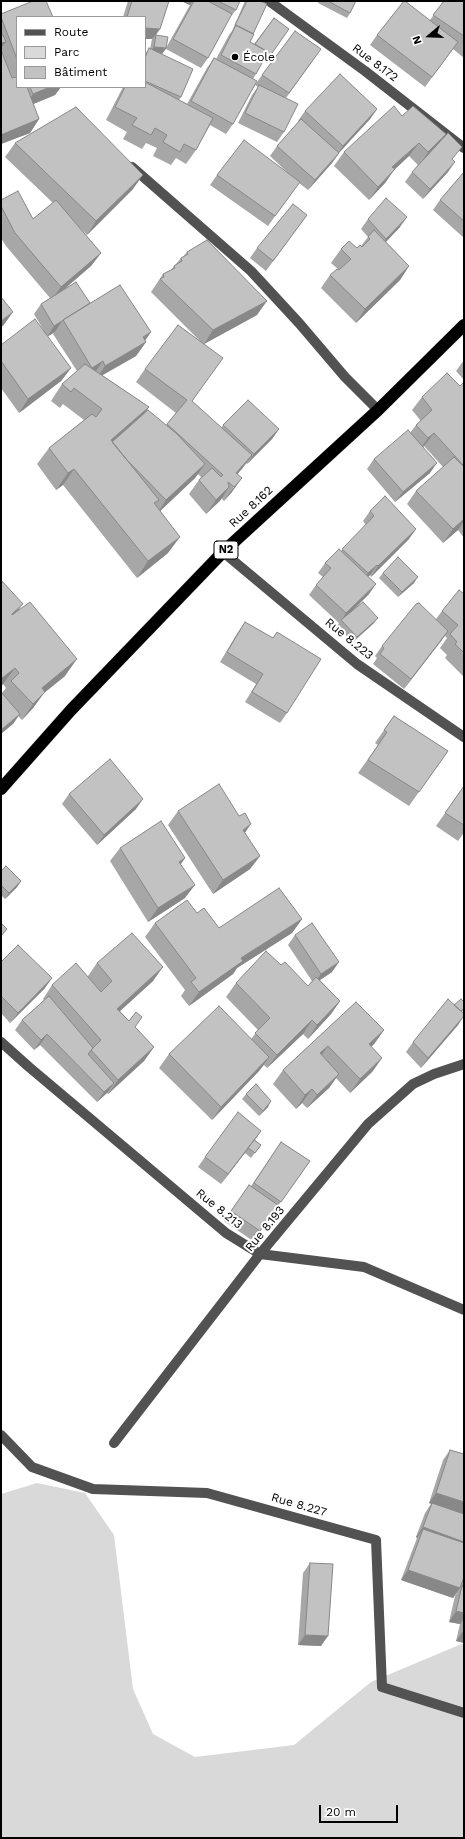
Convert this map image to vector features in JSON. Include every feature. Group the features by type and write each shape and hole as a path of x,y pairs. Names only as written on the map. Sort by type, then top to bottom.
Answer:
{"highway":[{"name":"Rue 8.162","path":"1,789 71,710 223,552 378,410 464,324"}],"street":[{"name":"Rue 8.172","path":"269,1 365,71 464,148"},
{"path":"125,160 251,271 299,322 345,377 378,410"},
{"name":"Rue 8.223","path":"223,552 357,664 464,737"},
{"name":"Rue 8.213","path":"1,1042 29,1068 226,1233 260,1254 364,1266 464,1310"},
{"name":"Rue 8.193","path":"114,1443 260,1254 368,1124 413,1084 434,1074 464,1064"},
{"name":"Rue 8.227","path":"1,1435 32,1467 93,1489 207,1493 376,1540 382,1687 464,1713"}],"green space":[{"path":"37,1483 85,1493 114,1535 133,1689 153,1734 195,1757 294,1745 371,1682 464,1643 464,1838 1,1838 1,1494"}],"building":[{"path":"33,1 46,1 53,16 16,16 16,56 1,14"},
{"path":"132,1 169,1 160,29 146,28 146,16 127,16"},
{"path":"194,1 208,1 232,14 208,58 173,39"},
{"path":"218,1 240,1 236,10"},
{"path":"247,1 260,1 267,4 253,34 235,25"},
{"path":"328,1 356,1 350,13"},
{"path":"404,1 458,42 432,77 377,35"},
{"path":"444,1 464,1 464,36 433,15"},
{"path":"274,18 289,29 270,56 267,53 268,52 255,44"},
{"path":"236,25 254,34 250,42 268,52 256,74 221,55"},
{"path":"295,31 321,49 289,93 262,75"},
{"path":"1,35 3,35 6,42 1,43"},
{"path":"156,35 168,37 166,48 154,47"},
{"path":"149,48 193,69 181,97 146,81 146,56"},
{"path":"1,50 12,78 16,77 16,88 27,88 39,119 1,135"},
{"path":"214,58 257,81 233,124 191,101"},
{"path":"340,74 377,109 343,146 305,111"},
{"path":"146,83 213,118 196,150 184,144 180,152 163,142 167,135 155,128 151,135 132,125 137,118 115,107 124,88 146,88"},
{"path":"259,85 298,104 284,132 245,113"},
{"path":"30,88 48,88 33,94"},
{"path":"394,106 402,116 413,106 446,134 428,152 419,143 392,167 395,169 378,187 344,152"},
{"path":"76,107 143,175 96,221 15,143"},
{"path":"301,119 339,153 315,180 277,146"},
{"path":"448,133 462,147 452,159 455,162 430,189 412,172"},
{"path":"244,140 300,182 275,216 217,175"},
{"path":"464,172 464,221 440,200"},
{"path":"18,191 33,219 56,200 101,253 61,287 15,233 1,206 1,200"},
{"path":"386,198 407,217 386,239 368,219"},
{"path":"293,204 307,215 273,261 257,248"},
{"path":"374,230 409,266 365,309 330,275 337,269 339,270 351,259 341,249 349,241 357,248 360,245 362,247 370,239 368,237"},
{"path":"207,240 267,301 213,330 160,279 164,277 163,274 175,268 174,266 182,261 181,258 188,254 187,252"},
{"path":"76,282 90,303 54,326 41,304"},
{"path":"120,285 151,332 143,337 146,342 105,366 103,361 92,368 63,320"},
{"path":"1,297 13,312 1,321"},
{"path":"35,319 71,368 28,399 1,361 1,345"},
{"path":"178,325 223,358 192,401 252,455 236,473 242,478 234,487 228,482 229,487 216,500 199,480 212,468 221,477 223,475 167,424 187,400 145,369"},
{"path":"85,364 149,407 111,440 159,500 154,503 180,537 148,561 74,469 68,473 49,448 92,414 96,417 102,409 74,388 71,392 62,384"},
{"path":"447,373 460,386 464,382 464,466 434,433 428,438 416,425 432,410 422,397"},
{"path":"248,400 279,429 254,454 223,425"},
{"path":"148,410 177,434 205,464 166,500 126,459 112,442"},
{"path":"408,430 437,463 403,492 374,459"},
{"path":"454,457 464,467 464,519 453,529 416,491"},
{"path":"385,496 416,529 378,566 377,565 368,573 342,549 374,516 370,511"},
{"path":"339,549 376,584 346,613 316,585 331,568 325,563"},
{"path":"398,557 418,577 402,592 383,573"},
{"path":"1,580 23,604 12,615 30,602 77,659 42,688 45,692 33,704 11,681 19,673 15,668 1,679"},
{"path":"459,590 464,594 464,653 455,644 457,642 450,634 458,625 442,611"},
{"path":"363,602 378,618 357,637 341,620"},
{"path":"419,603 448,631 411,679 380,654 384,648 382,646 416,604"},
{"path":"245,622 273,638 277,632 321,659 287,713 252,692 263,674 227,652"},
{"path":"1,692 20,714 1,730"},
{"path":"394,716 448,751 419,792 368,760 387,732 384,730"},
{"path":"110,759 143,799 104,835 69,794"},
{"path":"219,784 239,816 245,813 251,824 243,830 260,856 223,880 178,811"},
{"path":"464,786 464,825 445,813"},
{"path":"161,821 185,858 179,862 195,885 158,908 120,848"},
{"path":"6,866 21,881 9,893 1,885 1,871"},
{"path":"279,888 302,919 241,958 243,961 199,992 191,982 196,978 155,923 187,900 197,913 204,908 219,928"},
{"path":"1,923 7,929 1,936"},
{"path":"312,923 339,962 321,974 295,935"},
{"path":"132,933 163,967 117,1009 129,1021 136,1012 142,1017 135,1027 154,1047 118,1080 91,1050 101,1040 52,985 76,963 101,992 112,981 97,963"},
{"path":"18,945 52,978 18,1013 1,996 1,962"},
{"path":"266,951 281,965 285,962 308,986 316,977 340,1001 317,1025 312,1020 277,1055 255,1033 270,1018 236,983"},
{"path":"49,996 93,1048 88,1054 114,1083 104,1092 47,1034 41,1040 22,1020"},
{"path":"448,999 464,1014 464,1016 428,1058 413,1042"},
{"path":"461,999 464,1002 464,1008 461,1011 454,1005"},
{"path":"356,1002 384,1030 369,1044 382,1058 360,1079 328,1046 320,1053 339,1074 317,1095 312,1089 305,1095 283,1070"},
{"path":"219,1006 269,1057 221,1107 169,1054"},
{"path":"256,1084 271,1101 263,1111 246,1094"},
{"path":"238,1112 261,1131 228,1174 205,1157"},
{"path":"254,1140 261,1145 255,1153 248,1148"},
{"path":"281,1142 310,1161 281,1202 254,1183"},
{"path":"249,1185 278,1205 260,1231 231,1211"},
{"path":"450,1450 464,1454 464,1502 436,1493"},
{"path":"432,1503 464,1514 464,1542 423,1527"},
{"path":"423,1529 464,1543 464,1577 460,1588 408,1570"},
{"path":"310,1563 333,1564 328,1636 305,1635"},
{"path":"462,1586 464,1587 464,1613 456,1611"}],"place":[{"name":"École","path":"235,57"}]}
